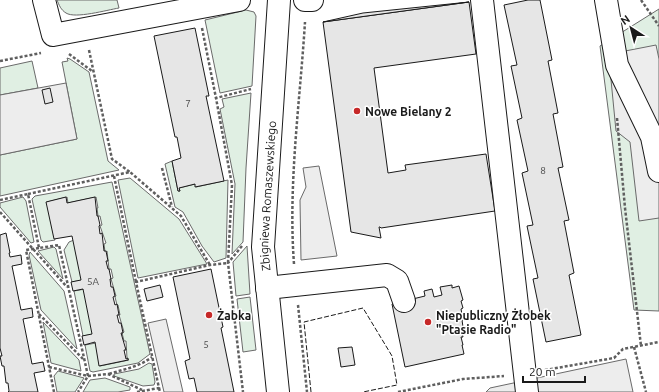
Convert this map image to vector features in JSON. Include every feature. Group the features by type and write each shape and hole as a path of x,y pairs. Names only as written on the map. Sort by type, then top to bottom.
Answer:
{"street":[{"path":"44,0 53,35 239,0"},
{"name":"Zbigniewa Romaszewskiego","path":"278,392 263,247 279,0"},
{"path":"305,0 310,0"},
{"path":"482,0 527,392"},
{"path":"606,0 617,65 652,137 659,171"},
{"path":"268,288 387,275 398,281 404,301"}],"path":[{"path":"307,392 295,285 292,243 292,197 306,12 310,0"},
{"path":"641,0 659,26"},
{"path":"136,282 210,265 228,263 232,185 202,25"},
{"path":"88,49 112,159 130,172 181,216 210,265"},
{"path":"68,53 93,71"},
{"path":"216,98 254,89"},
{"path":"617,116 625,208 641,346"},
{"path":"162,168 172,208"},
{"path":"0,200 130,172"},
{"path":"114,176 160,392"},
{"path":"28,194 39,248"},
{"path":"0,212 68,288"},
{"path":"54,392 26,250 59,245 88,376 78,392"},
{"path":"39,314 84,360"},
{"path":"634,347 646,392"},
{"path":"49,366 88,376 108,374 124,369 134,368 145,363 152,357"},
{"path":"108,374 143,391"},
{"path":"137,392 159,388"}],"green space":[{"path":"57,0 117,0 119,8 84,15 70,15 59,6"},
{"path":"659,9 659,311 634,310 600,46"},
{"path":"246,10 254,12 256,16 252,86 220,93 205,20"},
{"path":"67,58 89,72 108,161 119,170 0,196 0,155 77,139 62,62 68,61"},
{"path":"32,61 38,88 0,95 0,68"},
{"path":"251,93 243,242 232,254 235,184 220,109 224,107 222,99"},
{"path":"172,161 178,191 180,191 179,188 195,184 196,187 228,180 226,258 214,262 202,246 183,212 175,207 165,164"},
{"path":"130,178 179,219 207,264 138,278 118,180"},
{"path":"112,182 150,354 138,363 93,372 90,371 85,345 96,343 100,366 129,360 127,358 126,341 124,341 122,333 124,332 111,279 113,278 111,269 109,269 107,251 105,252 104,244 106,243 100,226 102,225 100,216 98,216 96,197 68,203 67,197 47,202 55,240 43,242 41,240 32,199 35,196"},
{"path":"23,197 26,201 34,242 31,243 0,207 0,203"},
{"path":"74,240 83,280 72,282 64,250 69,242"},
{"path":"247,246 250,294 236,296 233,262"},
{"path":"54,247 56,249 63,279 38,251"},
{"path":"30,252 64,291 77,349 41,310 29,255"},
{"path":"85,289 94,334 83,336 74,291"},
{"path":"250,297 256,350 243,352 237,299"},
{"path":"43,322 79,360 81,371 51,363"},
{"path":"149,363 152,364 155,382 154,385 143,386 114,376 114,374 139,369"},
{"path":"58,371 84,378 75,392 57,392 54,376"},
{"path":"105,378 130,387 130,390 118,392 83,392 90,380"}],"shaded area":[{"path":"656,45 659,59 659,218 639,221 630,142 616,131 608,49 615,53"},
{"path":"66,83 77,139 0,155 0,95"},
{"path":"319,166 337,256 301,260 300,200 306,187 303,168"},
{"path":"166,319 183,392 164,392 148,323"},
{"path":"626,359 633,392 486,392 490,388"}],"building":[{"path":"528,0 540,0 552,60 548,61 558,113 553,114 563,167 558,168 569,220 564,221 574,273 569,275 581,335 546,342 533,279 538,278 527,226 533,225 522,173 528,171 517,120 522,118 511,66 517,65 504,5"},
{"name":"Nowe Bielany 2","path":"469,2 476,54 374,68 388,173 406,170 405,165 486,154 495,211 381,228 379,227 381,238 351,232 323,22"},
{"path":"469,2 323,22 363,13"},
{"path":"195,28 209,96 206,96 224,181 195,187 195,184 179,188 180,191 178,191 172,161 181,158 177,137 175,137 154,36"},
{"path":"50,88 53,102 45,104 42,90"},
{"path":"66,197 67,203 95,197 97,216 100,225 100,234 102,233 104,251 106,251 108,261 106,261 111,279 111,287 113,287 115,296 113,297 115,305 117,304 119,315 117,315 119,323 121,323 123,333 121,333 126,350 124,350 126,359 128,358 128,360 99,366 95,342 84,345 82,336 92,334 83,289 73,291 71,282 81,280 72,236 54,239 46,202"},
{"path":"6,233 10,257 21,255 22,264 12,266 21,310 32,308 33,317 23,319 32,364 43,362 45,371 34,373 38,392 8,392 8,383 6,383 4,366 2,366 0,356 2,356 0,348 0,235"},
{"path":"211,269 234,392 197,392 194,378 189,379 185,361 190,359 173,277"},
{"path":"160,285 163,297 147,301 144,289"},
{"path":"452,285 452,288 459,286 463,300 461,301 463,308 461,309 463,327 461,328 463,337 461,337 464,354 405,367 392,304 425,296 424,291 432,289 434,297 442,295 440,287"},
{"path":"352,347 355,365 341,367 338,348"}],"fence":[{"path":"311,392 304,322 363,308 392,356 397,385 363,392"}],"place":[{"name":"Nowe Bielany 2","path":"357,111"},
{"name":"Żabka","path":"209,315"},
{"name":"Niepubliczny Żłobek \"Ptasie Radio\"","path":"428,322"}]}
